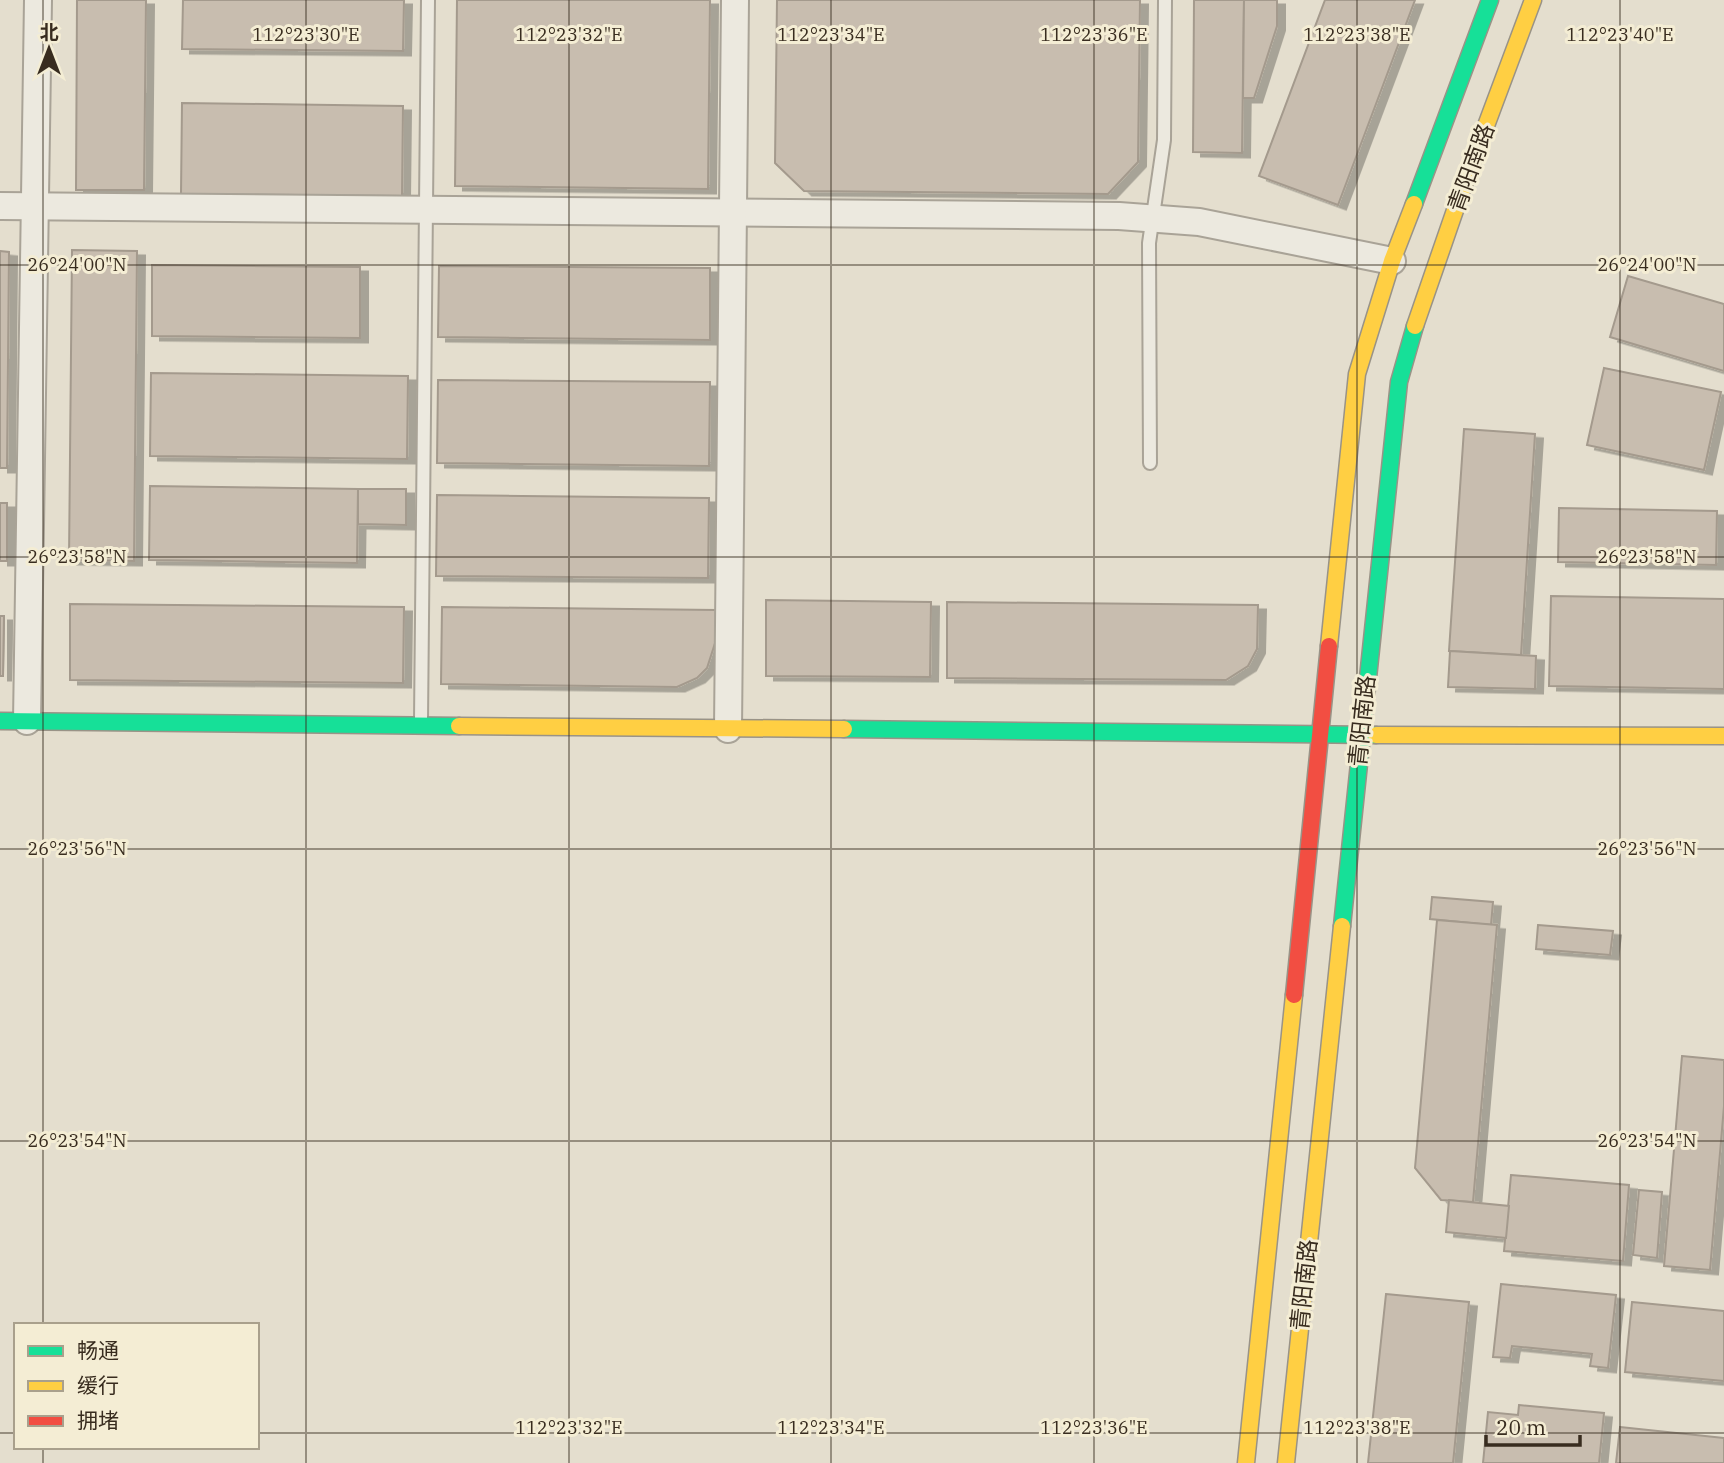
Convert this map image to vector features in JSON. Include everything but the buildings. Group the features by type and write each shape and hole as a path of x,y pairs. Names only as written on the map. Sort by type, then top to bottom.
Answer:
{"main road":[{"name":"青阳南路","path":"1246,1463 1357,374 1392,261 1490,0"},
{"name":"青阳南路","path":"1286,1463 1399,382 1413,330 1435,267 1533,0"},
{"path":"0,721 1360,735 1724,736"}],"street":[{"path":"27,721 38,0"},
{"path":"727,729 735,0"},
{"path":"0,206 1119,216 1199,222 1392,261"}],"lane":[{"path":"421,725 428,0"},
{"path":"1150,463 1149,243 1164,140 1164,0"}],"traffic: fast":[{"path":"1414,204 1490,0"},
{"path":"1342,926 1399,382 1415,326"},
{"path":"0,721 459,726"},
{"path":"844,729 1376,735"}],"traffic: slow":[{"path":"1415,326 1533,0"},
{"path":"1329,646 1357,374 1392,261 1414,204"},
{"path":"459,726 844,729"},
{"path":"1376,735 1724,736"},
{"path":"1286,1463 1342,926"},
{"path":"1246,1463 1294,995"}],"traffic: jam":[{"path":"1294,995 1329,646"}]}
